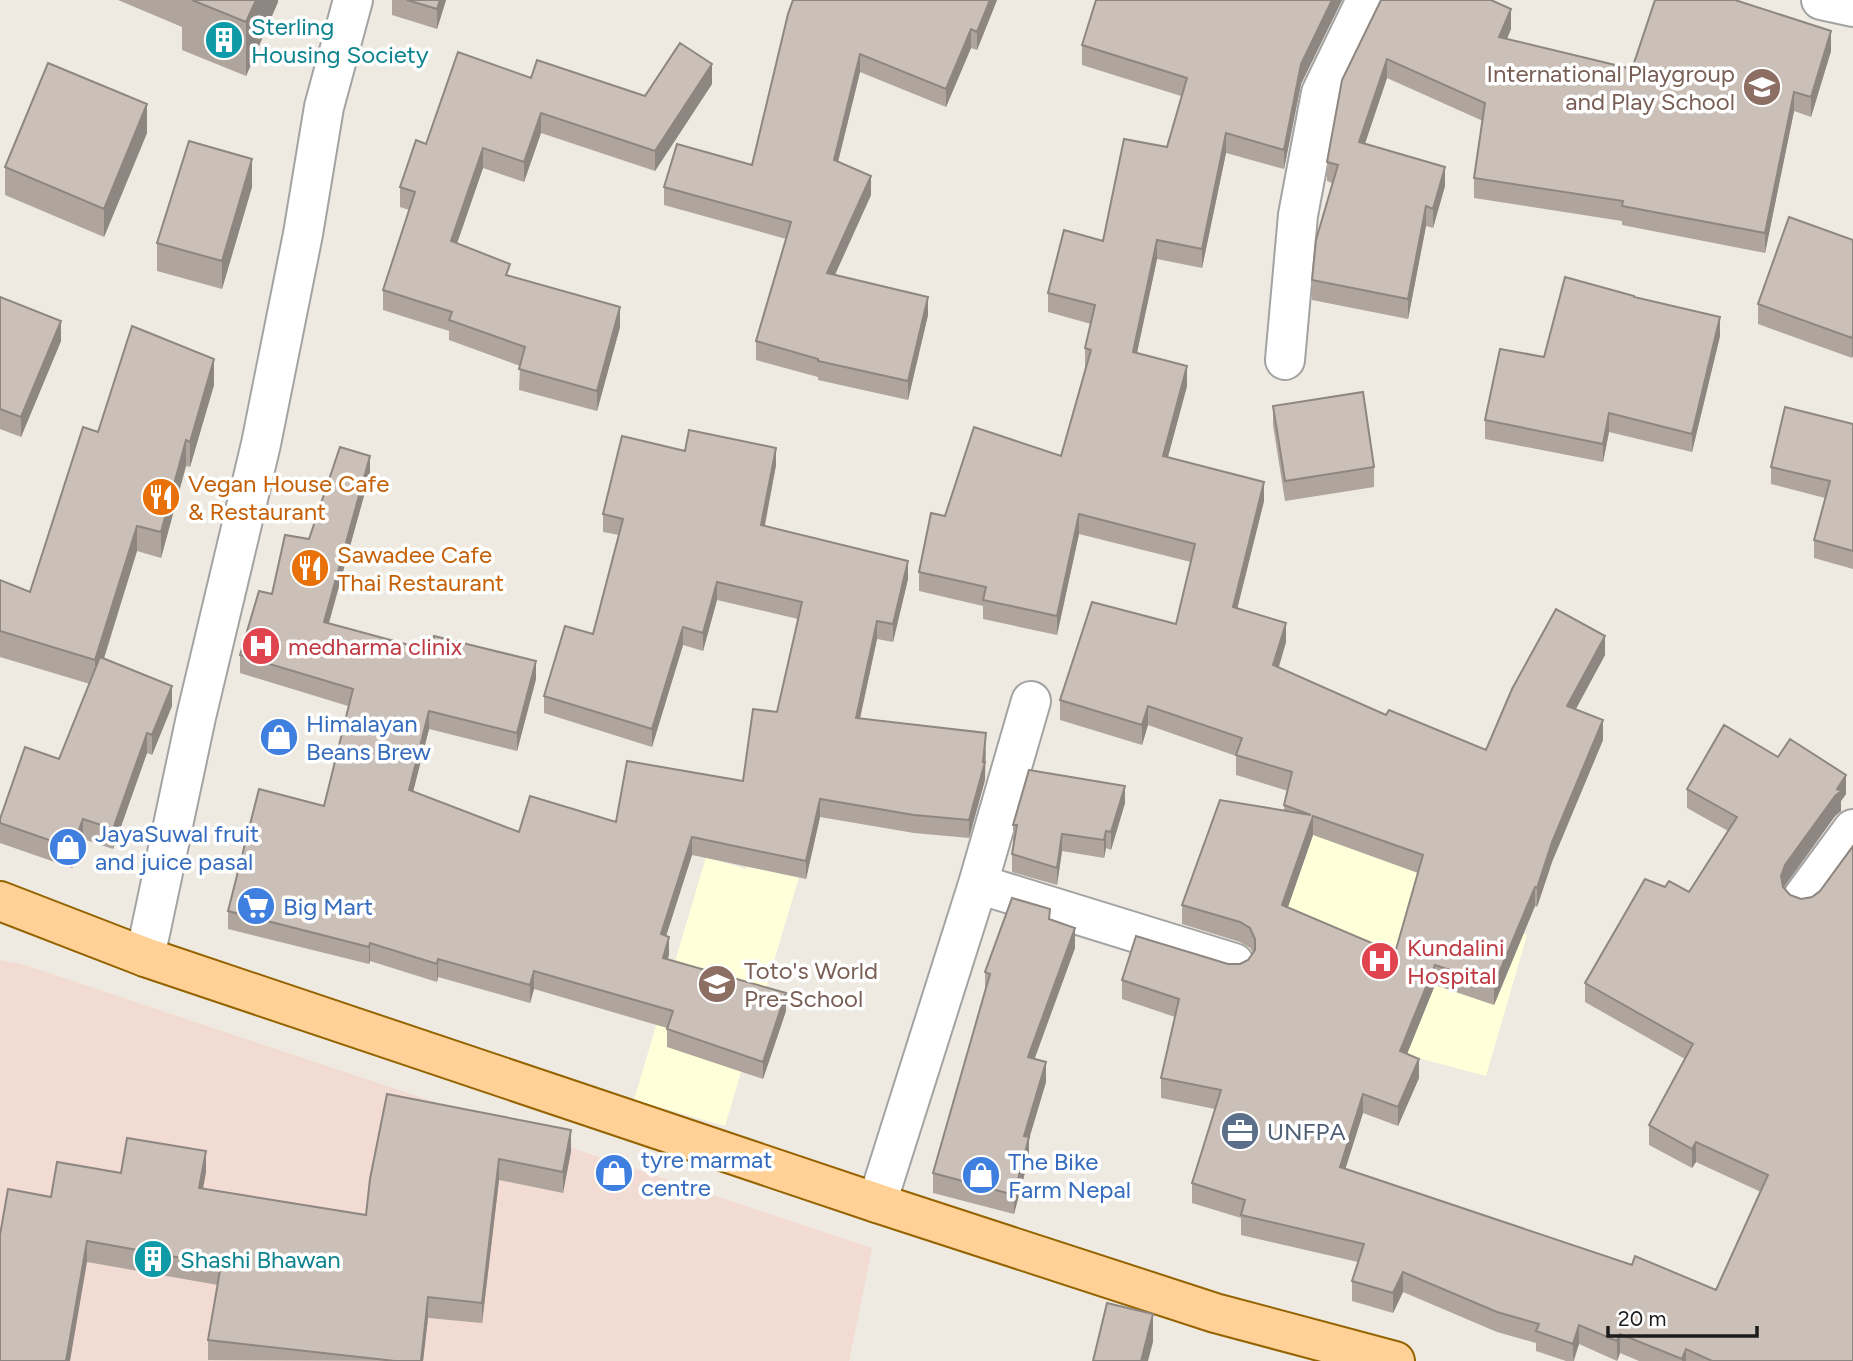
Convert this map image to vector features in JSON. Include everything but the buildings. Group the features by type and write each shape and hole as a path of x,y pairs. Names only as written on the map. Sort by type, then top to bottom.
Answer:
{"main road":[{"path":"0,901 145,957 877,1203 1215,1313 1395,1361"}],"street":[{"path":"145,957 197,717 261,444 303,234 324,107 353,0"},
{"path":"1284,360 1298,215 1321,93 1366,0"},
{"path":"1821,0 1853,7"},
{"path":"877,1203 978,884 1031,701"},
{"path":"1803,897 1853,829"},
{"path":"978,884 1234,963"}],"shaded area":[{"name":"Kundalini Hospital","path":"1294,797 1458,849 1441,909 1527,935 1486,1076 1422,1059 1231,987"},
{"name":"Toto's World Pre-School","path":"762,815 813,830 725,1126 634,1100 706,857 746,869"},
{"path":"0,960 22,964 872,1248 849,1361 0,1361"}],"place":[{"name":"Sterling Housing Society","path":"224,40"},
{"name":"International Playgroup and Play School","path":"1762,87"},
{"name":"Vegan House Cafe & Restaurant","path":"161,497"},
{"name":"Sawadee Cafe Thai Restaurant","path":"310,568"},
{"name":"medharma clinix","path":"261,646"},
{"name":"Himalayan Beans Brew","path":"279,737"},
{"name":"JayaSuwal fruit and juice pasal","path":"68,847"},
{"name":"Big Mart","path":"256,906"},
{"name":"Kundalini Hospital","path":"1380,961"},
{"name":"Toto's World Pre-School","path":"717,984"},
{"name":"UNFPA","path":"1240,1131"},
{"name":"tyre marmat centre","path":"614,1173"},
{"name":"The Bike Farm Nepal","path":"981,1175"},
{"name":"Shashi Bhawan","path":"153,1259"}]}
